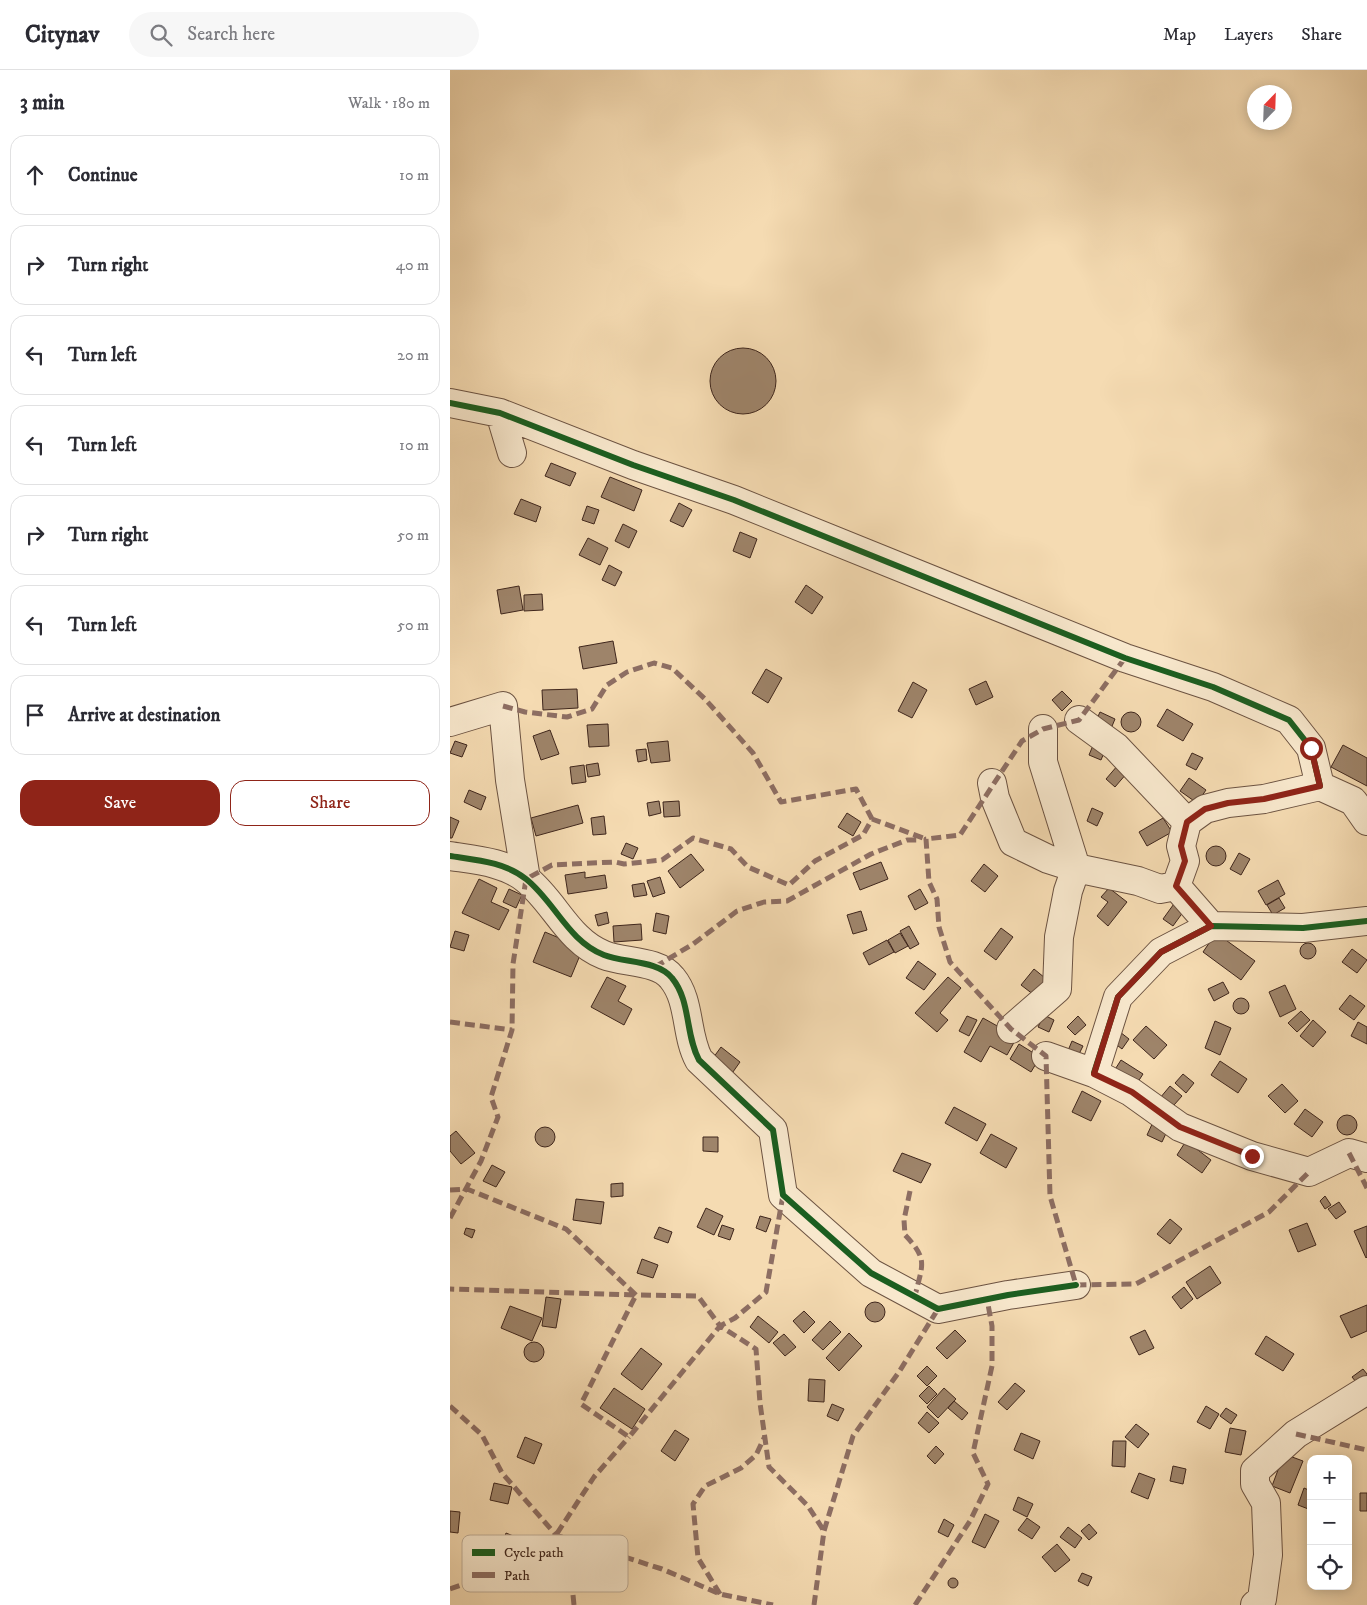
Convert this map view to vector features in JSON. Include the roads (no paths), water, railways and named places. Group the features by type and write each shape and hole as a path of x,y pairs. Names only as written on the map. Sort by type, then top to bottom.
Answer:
{"street":[{"path":"450,403 500,413 633,465 734,500 1125,658 1212,686 1289,720 1311,748 1320,786"},
{"path":"500,413 512,453"},
{"path":"450,722 503,706 510,780 526,879"},
{"path":"1079,720 1116,747 1187,822"},
{"path":"1011,1029 1057,990 1059,937 1068,890 1076,868 1043,762 1043,729"},
{"path":"992,783 995,798 1013,842 1048,859 1076,868 1138,881 1160,889 1176,886"},
{"path":"1176,886 1185,861 1181,846 1187,822 1205,809 1228,803 1264,799 1320,786 1353,801 1367,821"},
{"path":"450,856 492,863 526,879 577,939 604,955 655,967 670,975 682,991 694,1050 699,1060 773,1130 784,1195 870,1273 938,1309 1008,1295 1076,1285"},
{"path":"1176,886 1211,926"},
{"path":"1094,1074 1118,997 1161,952 1211,926 1303,928 1367,921"},
{"path":"1046,1056 1094,1074 1132,1092 1180,1127 1252,1156 1309,1172 1349,1153 1367,1158"},
{"path":"1255,1605 1262,1599 1268,1554 1266,1503 1255,1484 1255,1471 1296,1434 1367,1390"}]}
